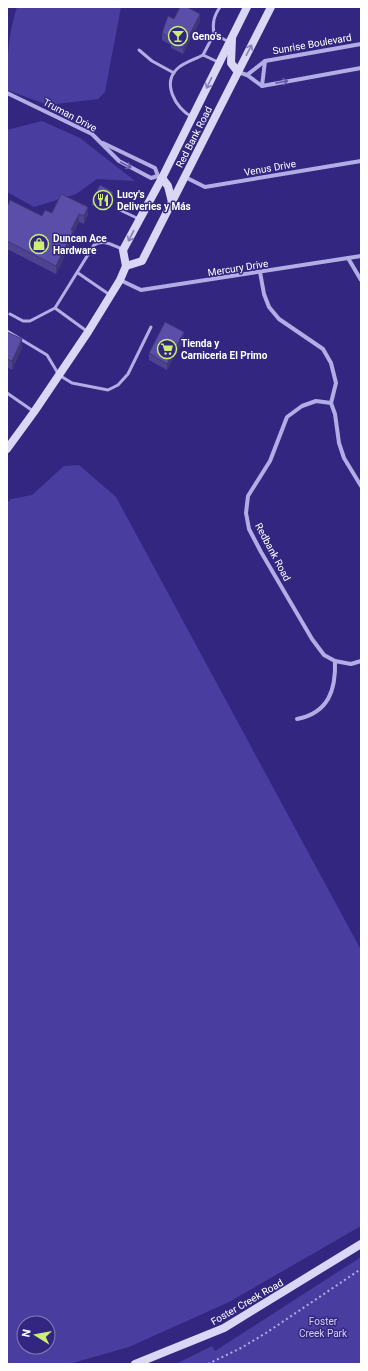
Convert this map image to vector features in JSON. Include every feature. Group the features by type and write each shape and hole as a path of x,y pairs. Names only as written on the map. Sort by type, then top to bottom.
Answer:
{"main road":[{"name":"Red Bank Road","path":"123,250 247,7"},
{"name":"Red Bank Road","path":"126,266 142,261 271,7"},
{"path":"231,38 231,63 238,72"},
{"path":"160,177 168,186 172,202"},
{"path":"7,449 88,332 120,280 126,266 123,250"},
{"name":"Foster Creek Road","path":"136,1364 224,1328 361,1244"}],"street":[{"name":"Sunrise Boulevard","path":"247,75 264,61 361,44"},
{"path":"262,86 264,61"},
{"path":"238,72 247,75 262,86 361,68"},
{"name":"Truman Drive","path":"7,93 92,134 119,161 151,178 160,177"},
{"path":"99,141 155,168 160,177"},
{"name":"Venus Drive","path":"185,177 205,187 361,161"},
{"name":"Mercury Drive","path":"120,280 141,290 361,256"},
{"path":"348,258 361,280"},
{"path":"260,272 264,294 269,307 279,319 323,349 331,363 336,383 331,403 335,414 339,443 344,458 361,486"},
{"name":"Redbank Road","path":"331,403 316,401 302,406 287,417 270,461 248,496 246,512 249,529 312,639 324,655 335,661"},
{"path":"297,719 307,717 321,708 331,695 335,680 335,661 351,664 361,661"}],"lane":[{"path":"192,117 186,114 174,100 170,83 174,73 179,67 203,55 214,34 213,25 215,14 220,7"},
{"path":"214,34 231,38"},
{"path":"139,50 152,61 174,73"},
{"path":"203,55 219,63"},
{"path":"120,210 139,219"},
{"path":"10,314 24,321 30,321 55,308 94,245 99,242 104,242 123,250"},
{"path":"78,273 110,295"},
{"path":"55,308 88,332"},
{"path":"7,331 47,355 59,375 72,383 91,388 108,390 118,386 128,374 151,327"},
{"path":"7,393 34,412"}],"path":[{"path":"208,1364 261,1336 361,1269"}],"green space":[{"path":"17,7 121,7 105,92 98,99 48,105 7,90 9,48"},
{"path":"42,121 80,138 135,181 97,179 76,194 34,207 7,192 7,130"},
{"path":"79,465 116,497 361,950 361,1226 229,1302 129,1347 69,1364 7,1364 7,503 11,499 32,495 64,466"},
{"name":"Foster Creek Park","path":"361,1257 361,1364 176,1364 212,1346 215,1351"}],"building":[{"name":"Geno's","path":"180,7 187,7 200,14 183,48 171,41 172,39 162,33 168,16 174,19"},
{"name":"Lucy's Deliveries y Más","path":"100,185 113,192 110,201 105,207 92,200"},
{"name":"Duncan Ace Hardware","path":"61,194 88,207 84,216 79,214 71,230 73,231 56,266 7,241 7,207 10,200 42,216 45,210 52,213"},
{"name":"Tienda y Carniceria El Primo","path":"165,322 184,332 167,364 149,353"},
{"path":"7,332 22,339 12,361 7,359"}],"place":[{"name":"Geno's","path":"178,36"},
{"name":"Lucy's Deliveries y Más","path":"103,200"},
{"name":"Duncan Ace Hardware","path":"39,244"},
{"name":"Tienda y Carniceria El Primo","path":"167,349"}]}
